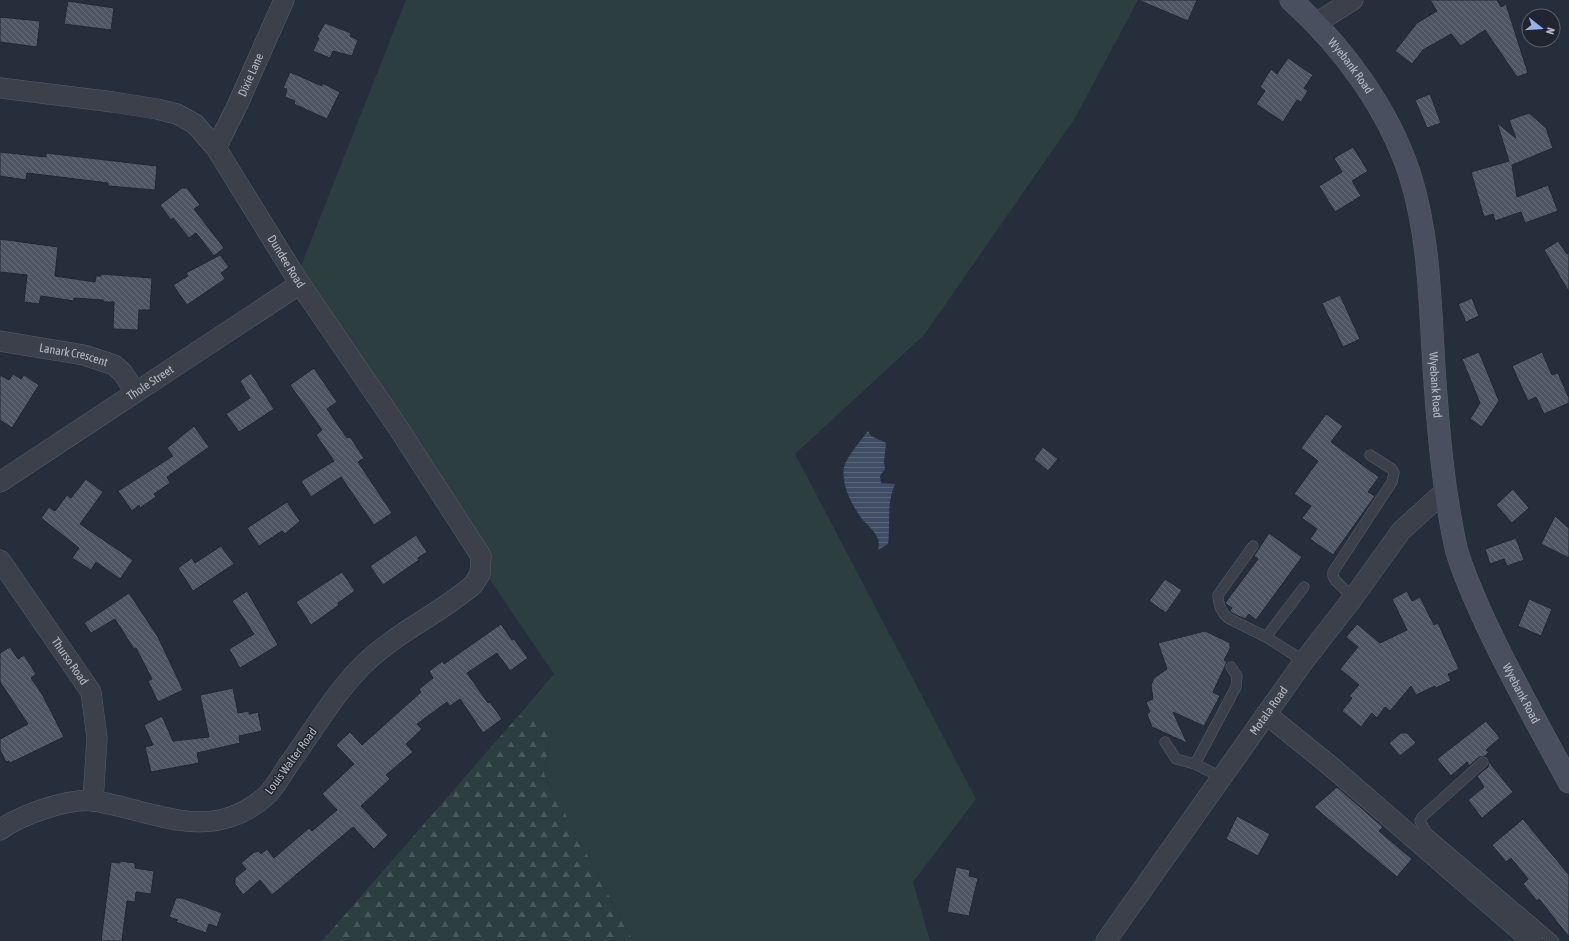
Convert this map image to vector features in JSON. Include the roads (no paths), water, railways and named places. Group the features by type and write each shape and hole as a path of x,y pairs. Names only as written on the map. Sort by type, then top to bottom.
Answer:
{"street":[{"name":"Dixie Lane","path":"216,148 237,106 284,0"},
{"name":"Wyebank Road","path":"1291,0 1316,22 1346,59 1368,90 1391,130 1409,175 1425,241 1445,492 1457,551 1472,592 1512,675 1569,782"},
{"path":"1316,22 1353,0"},
{"name":"Dundee Road","path":"0,88 113,102 177,114 195,124 216,148 300,284 393,419 476,546 481,556 481,568"},
{"name":"Thole Street","path":"0,482 300,284"},
{"name":"Lanark Crescent","path":"0,341 84,355 114,365 122,372 135,392"},
{"name":"Motala Road","path":"1106,941 1304,661 1353,598 1401,531 1445,492"},
{"name":"Thurso Road","path":"0,560 90,692 97,738 93,801"},
{"name":"Louis Walter Road","path":"0,830 9,823 44,809 71,803 93,801 167,817 205,821 228,818 248,809 267,795 332,703 362,666 386,646 465,592 477,579 481,568"},
{"path":"1266,714 1334,769 1532,941"}],"lane":[{"path":"1353,598 1335,580 1333,572 1392,482 1393,477 1392,469 1370,455"},
{"path":"1253,546 1218,595 1218,601 1223,614 1266,637 1304,661"},
{"path":"1266,637 1304,587"},
{"path":"1195,764 1236,687 1237,676 1231,667"},
{"path":"1165,742 1176,759 1195,764 1221,777"},
{"path":"1483,762 1422,817 1420,821 1421,826 1427,833 1554,941"}],"water":[{"path":"868,431 871,436 886,443 884,462 885,469 880,476 881,483 895,484 890,506 888,544 878,550 879,545 877,536 862,519 855,508 848,494 844,481 845,463"}]}
